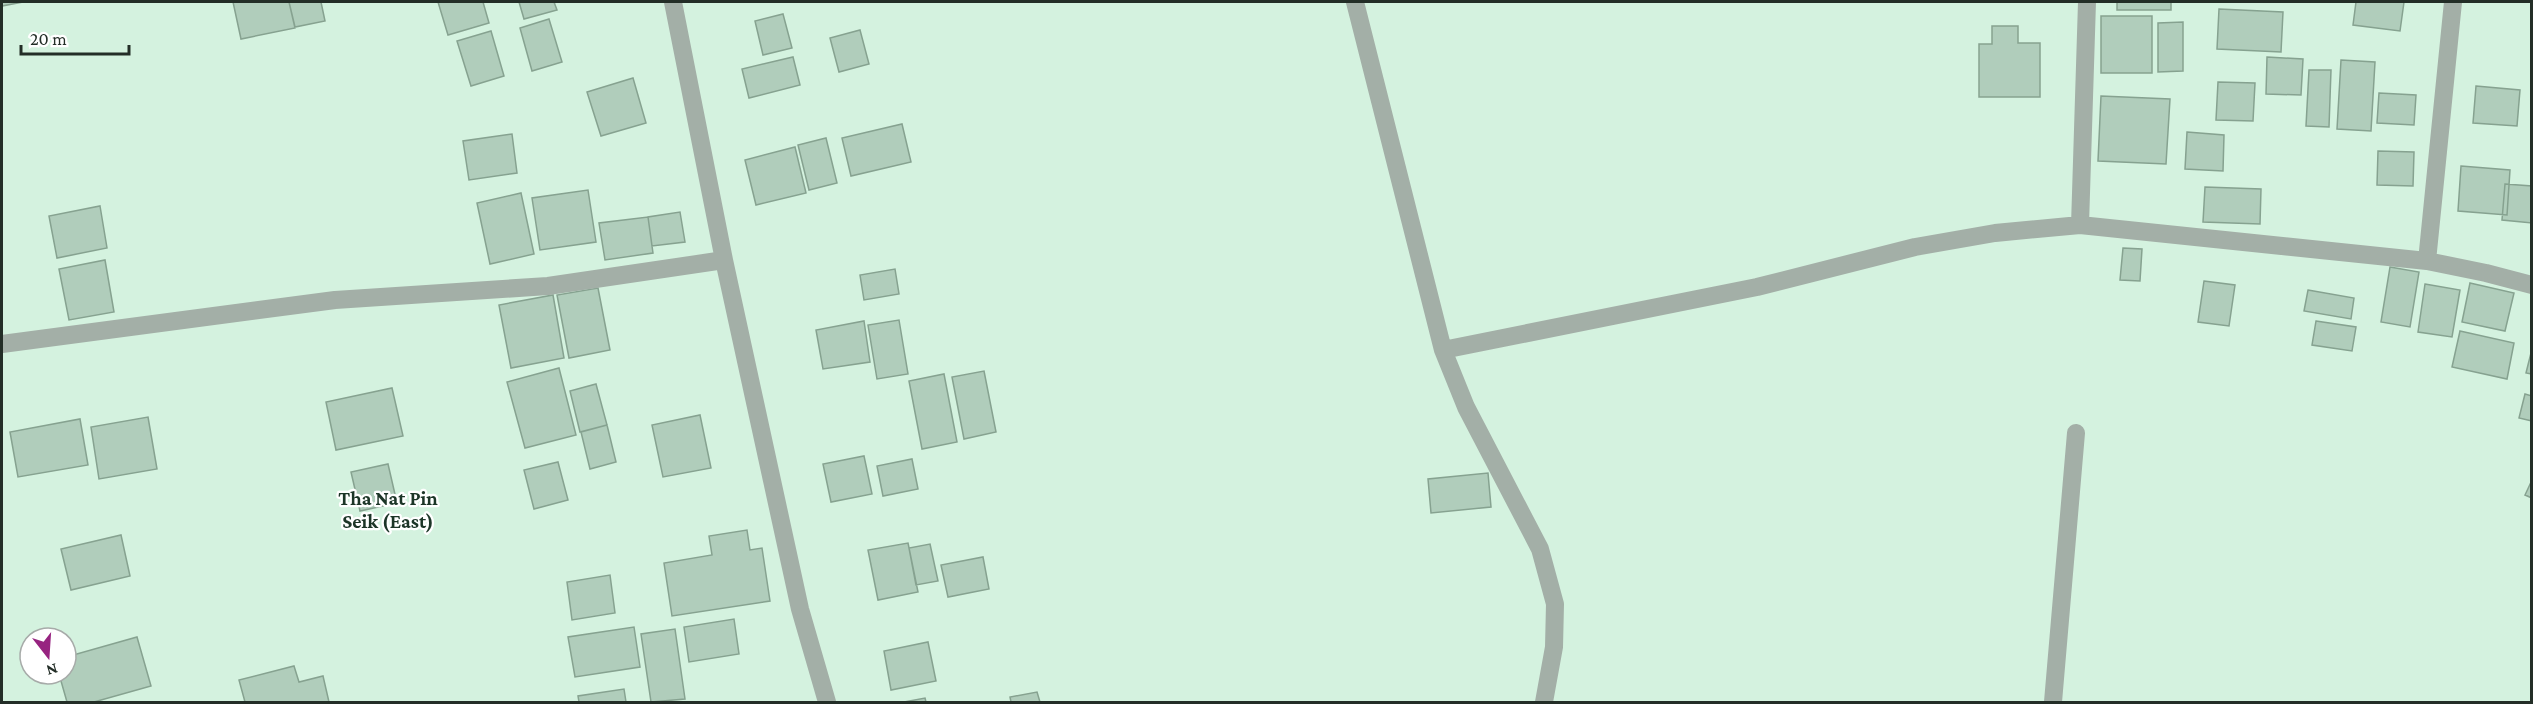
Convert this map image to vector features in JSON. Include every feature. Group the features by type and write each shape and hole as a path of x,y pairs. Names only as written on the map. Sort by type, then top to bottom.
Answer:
{"street":[{"path":"673,2 724,260 800,609 826,702"},
{"path":"1356,2 1443,350 1466,407 1540,549 1555,604 1554,647 1544,702"},
{"path":"2080,225 2087,2"},
{"path":"2427,261 2453,2"},
{"path":"1443,350 1757,287 1915,247 1995,233 2080,225 2427,261 2532,285"},
{"path":"2,344 335,300 548,286 724,260"},
{"path":"2053,702 2076,433"}],"building":[{"path":"2,2 23,2 2,6"},
{"path":"233,2 289,2 295,28 241,39"},
{"path":"289,2 321,2 325,21 295,27"},
{"path":"438,2 483,2 489,23 448,35"},
{"path":"519,2 554,2 557,10 524,19"},
{"path":"2117,2 2171,2 2171,10 2117,10"},
{"path":"2356,2 2404,2 2400,31 2353,25"},
{"path":"2219,9 2283,12 2281,52 2217,49"},
{"path":"783,14 792,48 763,55 755,21"},
{"path":"2101,16 2152,16 2152,73 2101,73"},
{"path":"549,19 562,62 532,71 520,28"},
{"path":"2183,22 2183,71 2158,72 2158,23"},
{"path":"1992,26 2018,26 2018,43 2040,43 2040,97 1979,97 1979,44 1992,44"},
{"path":"860,30 869,64 839,72 830,38"},
{"path":"491,31 504,76 471,86 457,41"},
{"path":"793,57 800,85 749,98 742,69"},
{"path":"2267,57 2303,59 2301,95 2266,94"},
{"path":"2341,60 2375,62 2371,131 2337,129"},
{"path":"2309,70 2331,70 2329,127 2306,126"},
{"path":"633,78 646,123 601,136 587,92"},
{"path":"2218,82 2255,83 2253,121 2216,120"},
{"path":"2476,86 2520,90 2517,126 2473,123"},
{"path":"2379,93 2416,95 2414,125 2377,123"},
{"path":"2101,96 2170,99 2166,164 2098,161"},
{"path":"902,124 911,162 851,176 842,138"},
{"path":"2187,132 2224,135 2223,171 2185,169"},
{"path":"512,134 517,173 469,180 463,141"},
{"path":"826,138 837,183 809,190 798,145"},
{"path":"795,147 806,193 756,205 745,160"},
{"path":"2378,151 2414,152 2413,186 2377,185"},
{"path":"2461,166 2510,170 2507,215 2458,211"},
{"path":"2505,184 2532,186 2532,223 2502,220"},
{"path":"2205,187 2261,189 2260,224 2203,222"},
{"path":"588,190 596,242 540,250 532,198"},
{"path":"521,193 534,254 490,264 477,203"},
{"path":"100,206 107,248 57,258 49,216"},
{"path":"680,212 685,242 652,246 648,217"},
{"path":"648,217 653,253 605,260 599,223"},
{"path":"2123,248 2142,249 2140,281 2120,280"},
{"path":"105,260 114,312 69,320 59,269"},
{"path":"2390,267 2419,272 2410,327 2381,322"},
{"path":"895,269 899,294 864,300 860,275"},
{"path":"2204,281 2235,285 2229,326 2198,322"},
{"path":"2470,283 2514,293 2505,331 2462,322"},
{"path":"2425,284 2460,290 2452,337 2418,332"},
{"path":"598,288 610,350 569,358 557,295"},
{"path":"2308,290 2354,298 2351,319 2304,311"},
{"path":"553,295 564,358 511,368 499,305"},
{"path":"899,320 908,374 877,379 868,325"},
{"path":"864,321 870,362 823,369 816,330"},
{"path":"2316,321 2356,327 2352,351 2312,345"},
{"path":"2460,331 2514,343 2507,379 2452,367"},
{"path":"2532,349 2532,374 2526,373"},
{"path":"559,368 576,435 525,448 507,382"},
{"path":"984,371 996,432 964,439 952,377"},
{"path":"944,374 957,442 922,449 909,381"},
{"path":"596,384 607,425 580,432 570,391"},
{"path":"392,388 403,436 336,450 326,402"},
{"path":"2525,394 2532,396 2532,421 2519,418"},
{"path":"700,415 711,468 663,477 652,425"},
{"path":"148,417 157,469 99,479 91,427"},
{"path":"80,419 88,465 18,477 10,432"},
{"path":"607,425 616,462 590,469 581,432"},
{"path":"864,456 872,494 831,502 823,464"},
{"path":"912,459 918,489 883,496 877,466"},
{"path":"558,462 568,500 534,509 524,470"},
{"path":"388,464 397,503 360,511 351,472"},
{"path":"1488,473 1491,507 1431,513 1428,479"},
{"path":"2532,480 2532,498 2525,495"},
{"path":"747,530 750,550 762,548 770,601 672,616 664,563 712,555 709,536"},
{"path":"121,535 130,576 71,590 61,549"},
{"path":"908,543 918,592 878,600 868,550"},
{"path":"930,544 938,581 916,585 909,548"},
{"path":"983,557 989,589 948,597 941,565"},
{"path":"610,575 615,613 572,620 567,582"},
{"path":"734,619 739,654 689,662 684,627"},
{"path":"634,627 640,667 575,677 568,637"},
{"path":"675,629 685,699 651,702 641,634"},
{"path":"137,637 151,686 94,702 67,702 62,686 78,686 78,654"},
{"path":"928,642 936,681 891,690 884,651"},
{"path":"294,666 299,682 323,676 329,702 245,702 239,680"},
{"path":"624,689 626,702 579,702 578,696"},
{"path":"1037,692 1040,702 1011,702 1010,697"},
{"path":"925,698 926,702 904,702"}],"district":[{"name":"Tha Nat Pin Seik (East)","path":"388,510"}]}
